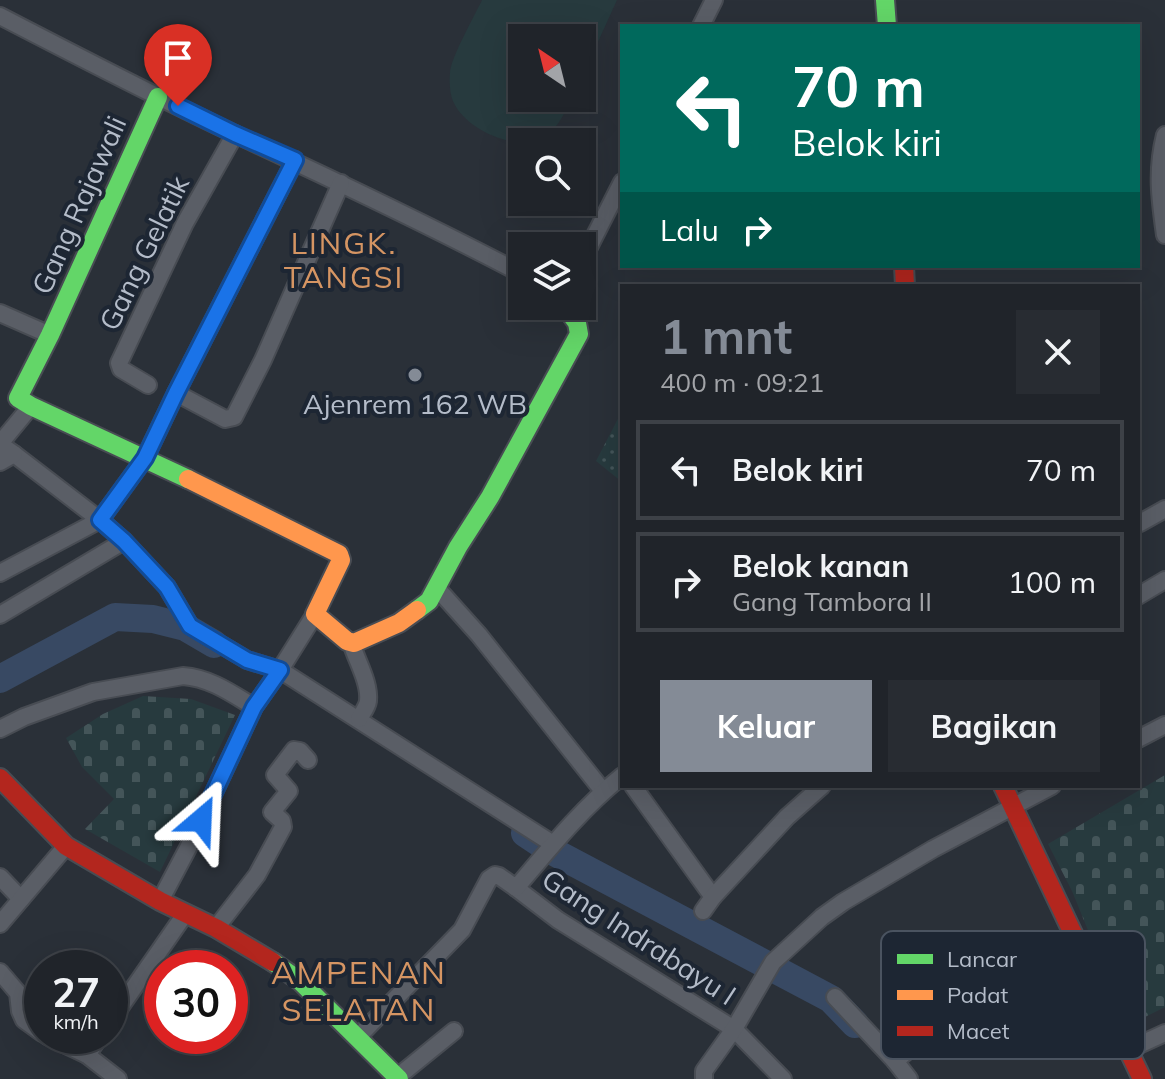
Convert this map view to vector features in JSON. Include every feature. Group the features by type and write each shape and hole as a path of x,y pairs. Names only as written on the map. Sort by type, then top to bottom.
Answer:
{"main road":[{"path":"885,0 887,24"},
{"name":"Gang Rajawali","path":"31,406 20,400 18,395 50,335 158,97"},
{"path":"31,406 145,458 339,554 341,560 315,614 354,643 399,623 429,601 579,334 575,320"},
{"path":"0,778 66,846 160,901 216,928 300,981 397,1078"},
{"path":"1004,788 1073,931"},
{"path":"1132,1059 1142,1079"}],"street":[{"path":"702,24 714,0"},
{"path":"0,16 158,97 295,160 508,267"},
{"name":"Gang Gelatik","path":"148,385 121,369 119,363 185,223 235,134"},
{"path":"1165,135 1158,187 1165,235"},
{"path":"0,573 100,520 145,458 295,160"},
{"path":"176,393 225,419 234,417 263,360 341,183"},
{"path":"596,233 620,186"},
{"path":"0,313 50,335"},
{"path":"31,406 3,440 7,458 100,520 124,541 167,587 190,626 359,719 550,848"},
{"path":"1140,523 1165,509"},
{"path":"1,609 124,541"},
{"path":"1140,595 1165,580"},
{"path":"436,587 479,635 603,791"},
{"path":"160,901 254,707 315,614"},
{"path":"351,642 368,698 359,719"},
{"path":"0,729 93,692 183,676 213,682 254,707"},
{"path":"1140,738 1165,725"},
{"path":"216,928 257,875 283,827 282,821 272,812 289,792 275,775 294,750 300,751 308,760"},
{"path":"358,1037 462,930 489,879 499,876 516,888 603,791 620,778"},
{"path":"634,788 708,904 787,817 820,788"},
{"path":"704,1075 773,962 801,935 843,902 933,849 1048,788"},
{"path":"0,924 66,846"},
{"path":"0,877 21,899"},
{"name":"Gang Indrabayu I","path":"516,888 558,920 734,1029 783,1079"},
{"path":"128,996 185,914"},
{"path":"0,972 18,993 24,1020"},
{"path":"835,997 881,1046"},
{"path":"397,1078 454,1031"},
{"path":"1145,1042 1165,1033"},
{"path":"87,1055 118,1079"},
{"path":"897,1059 895,1061 909,1079"}],"green space":[{"path":"482,0 617,0 596,46 596,24 508,24 508,112 564,112 555,128 508,128 508,140 490,135 468,121 453,100 450,84 451,66"},
{"path":"620,415 620,480 596,461"},
{"path":"143,696 191,699 235,715 160,872 85,829 114,799 82,767 66,738 103,714"},
{"path":"1165,775 1165,1007 1145,1017 1145,931 1088,931 1048,844"}],"waterway":[{"path":"0,679 115,617 153,619 185,627 214,644"},
{"path":"525,833 552,851 831,999 855,1024"}],"traffic: fast":[{"path":"885,0 887,24"},
{"path":"158,97 50,335 18,398 188,479"},
{"path":"417,610 429,601 579,334 575,320"},
{"path":"273,962 300,981 399,1079"}],"traffic: slow":[{"path":"188,479 339,554 341,560 315,614 347,641 354,643 399,623 417,610"}],"traffic: jam":[{"path":"904,268 905,284"},
{"path":"0,778 66,846 273,962"},
{"path":"1004,788 1072,931"},
{"path":"1133,1059 1142,1079"}],"place":[{"name":"Ajenrem 162 WB","path":"415,375"}],"district":[{"name":"LINGK. TANGSI","path":"344,261"},
{"name":"AMPENAN SELATAN","path":"359,992"}],"route":[{"path":"178,106 295,160 145,458 100,520 154,571 190,626 247,660 280,670 254,707 201,820"}]}
